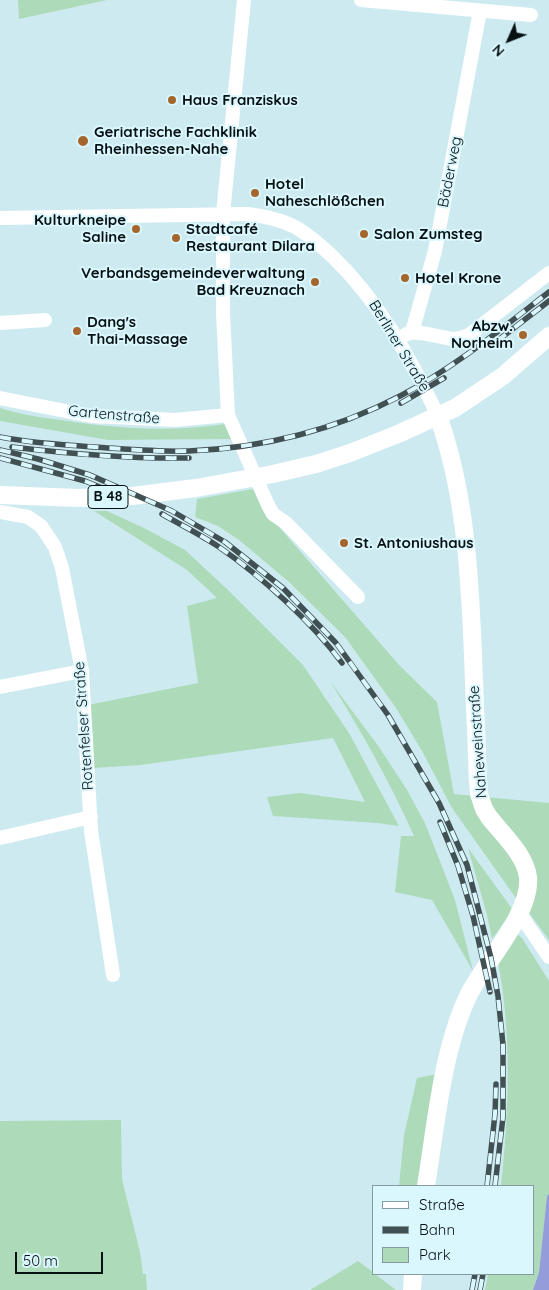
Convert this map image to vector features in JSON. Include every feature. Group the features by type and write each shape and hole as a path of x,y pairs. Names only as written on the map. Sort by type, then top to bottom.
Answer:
{"main road":[{"name":"B 48","path":"0,494 79,498 132,496 196,488 316,464 358,450 436,410 455,408 503,376 549,336"},
{"name":"Naheweinstraße","path":"426,1185 448,1056 457,1023 478,977 520,914 528,888 526,868 517,852 484,810 479,794 472,629 465,536 450,454 436,410"},
{"path":"412,1290 413,1275"}],"street":[{"path":"244,0 223,214 222,312 229,419 273,514 286,523 305,541 358,597"},
{"path":"361,0 531,15"},
{"name":"Bäderweg","path":"412,332 435,250 480,10"},
{"name":"Berliner Straße","path":"0,218 247,214 271,218 295,227 344,268 374,302 398,340 436,410"},
{"path":"398,340 412,332 452,339 469,335 549,273"},
{"path":"0,323 45,320"},
{"name":"Gartenstraße","path":"0,398 90,416 174,420 229,419"},
{"name":"Rotenfelser Straße","path":"0,512 28,517 41,526 55,548 64,577 82,671 91,830 113,975"},
{"path":"0,687 82,671"},
{"path":"0,838 91,817"},
{"path":"520,914 549,957"}],"green space":[{"path":"18,0 107,0 19,19"},
{"path":"0,408 42,417 127,428 167,429 226,424 231,439 108,440 0,421"},
{"path":"253,489 266,512 400,666 437,702 454,794 549,803 549,940 518,901 452,808 422,751 396,708 345,637 289,582 239,540 218,526 195,517 197,499"},
{"path":"94,511 107,511 185,550 303,665 349,733 399,826 273,816 267,797 300,793 365,802 333,738 141,765 94,768 88,705 198,683 187,606 217,598 187,570"},
{"path":"330,681 379,747 407,790 425,823 455,900 473,971 432,900 395,892 401,836 414,836 375,757"},
{"path":"468,848 513,910 492,939 487,915"},
{"path":"516,933 522,938 549,981 549,1194 547,1197 539,1272 533,1290 485,1290 488,1275 534,1275 534,1185 501,1185 508,1074 506,1018 498,962"},
{"path":"437,1074 421,1185 399,1185 404,1135 417,1078"},
{"path":"121,1120 122,1179 140,1252 143,1274 146,1274 147,1290 0,1290 0,1121"},
{"path":"358,1261 372,1271 372,1275 376,1275 396,1290 310,1290"}],"water":[{"path":"549,1194 549,1290 533,1290 539,1272 547,1196"}],"railway":[{"path":"0,437 59,445 189,451 244,446 298,435 350,419 420,385 477,347 549,292"},
{"path":"497,341 549,301"},
{"path":"401,403 444,378"},
{"path":"12,447 100,456 189,458"},
{"path":"0,450 90,475 172,511 225,542 283,588 336,643 388,715 439,803 467,865 491,958 498,996 503,1045 503,1117 495,1185"},
{"path":"0,458 85,481 117,494"},
{"path":"162,514 212,543 252,572 301,616 342,663"},
{"path":"440,822 458,866 473,916 490,992"},
{"path":"487,1185 495,1114 496,1084"},
{"path":"472,1290 475,1275"},
{"path":"480,1290 483,1275"}],"place":[{"name":"Haus Franziskus","path":"172,100"},
{"name":"Geriatrische Fachklinik Rheinhessen-Nahe","path":"83,141"},
{"name":"Hotel Naheschlößchen","path":"255,193"},
{"name":"Kulturkneipe Saline","path":"136,229"},
{"name":"Salon Zumsteg","path":"364,234"},
{"name":"Stadtcafé Restaurant Dilara","path":"176,238"},
{"name":"Hotel Krone","path":"405,278"},
{"name":"Verbandsgemeindeverwaltung Bad Kreuznach","path":"315,282"},
{"name":"Dang's Thai-Massage","path":"77,331"},
{"name":"Abzw. Norheim","path":"523,335"},
{"name":"St. Antoniushaus","path":"344,543"}]}
